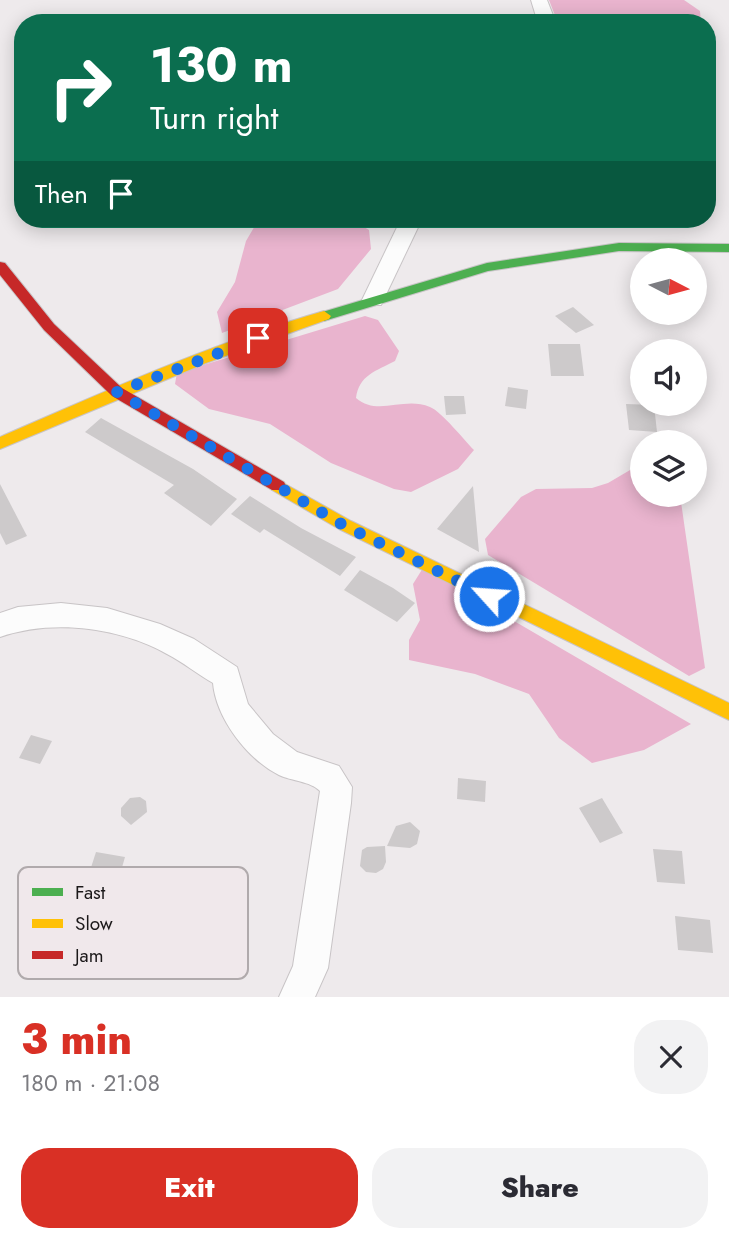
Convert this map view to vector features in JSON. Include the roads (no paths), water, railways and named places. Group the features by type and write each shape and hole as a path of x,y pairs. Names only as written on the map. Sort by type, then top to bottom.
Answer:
{"street":[{"path":"373,300 407,228"},
{"path":"0,443 117,392 278,330 487,267 619,247 729,248"},
{"path":"0,266 49,327 117,392 345,526 729,712"},
{"path":"0,625 24,619 92,618 167,639 228,676 229,698 237,714 262,744 288,764 328,776 336,787 335,803 310,968 297,997"}]}
